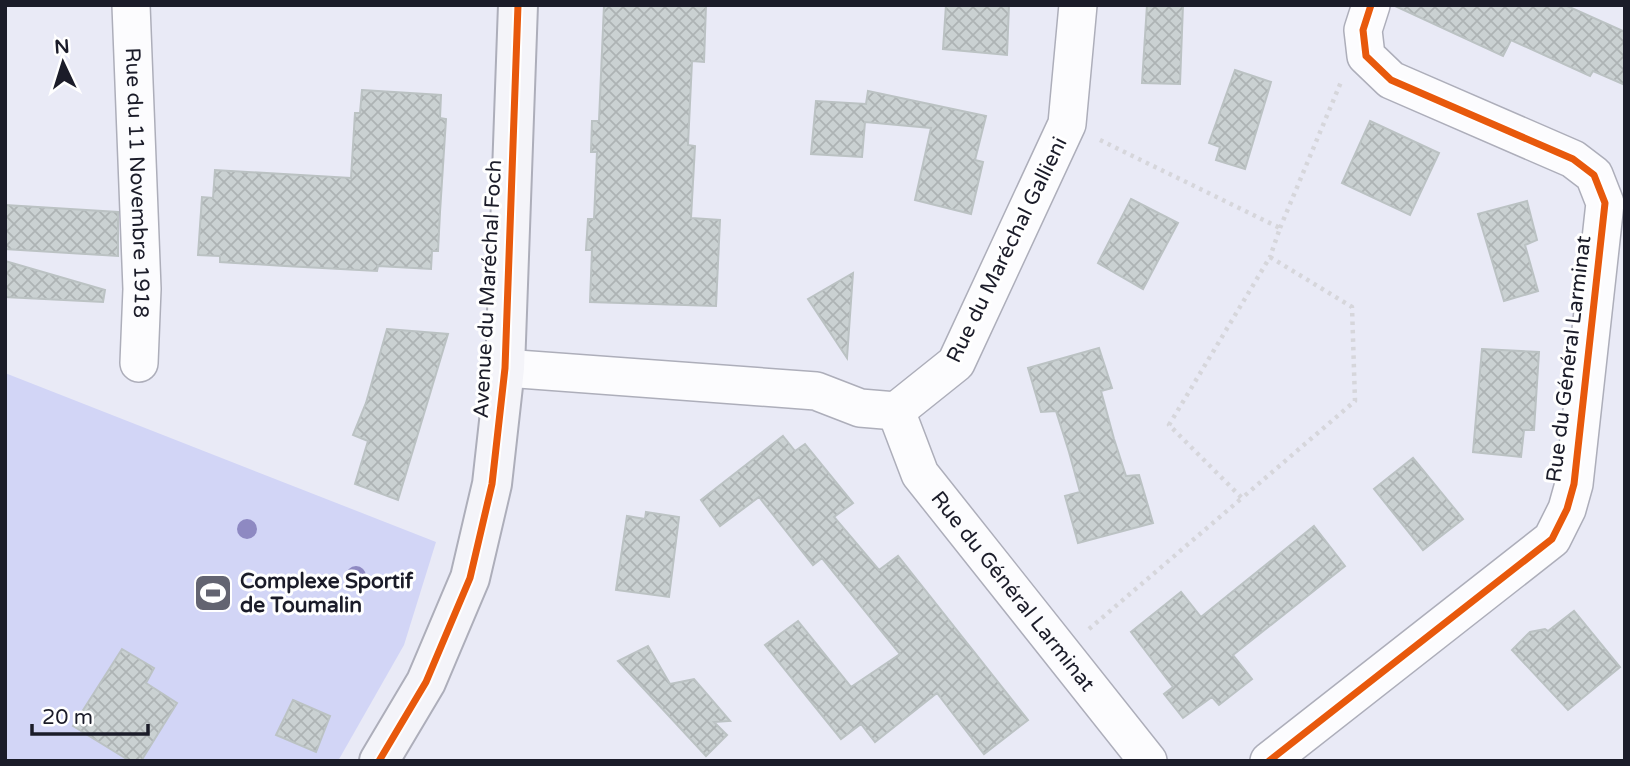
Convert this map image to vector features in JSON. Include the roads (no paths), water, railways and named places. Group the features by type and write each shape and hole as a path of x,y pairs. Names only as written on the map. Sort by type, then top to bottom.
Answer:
{"main road":[{"name":"Avenue du Maréchal Foch","path":"379,761 426,682 470,578 492,484 505,368 518,5"}],"street":[{"name":"Rue du 11 Novembre 1918","path":"131,5 142,289 139,363"},
{"name":"Rue du Maréchal Gallieni","path":"896,411 956,363 1068,124 1078,5"},
{"name":"Rue du Général Larminat","path":"1269,761 1552,540 1567,509 1574,484 1605,203 1594,175 1573,159 1391,80 1366,56 1367,18"},
{"path":"505,368 816,391 860,408 896,411"},
{"name":"Rue du Général Larminat","path":"896,411 919,474 1147,761"}],"place":[{"name":"Complexe Sportif de Toumalin","path":"213,593"}]}
